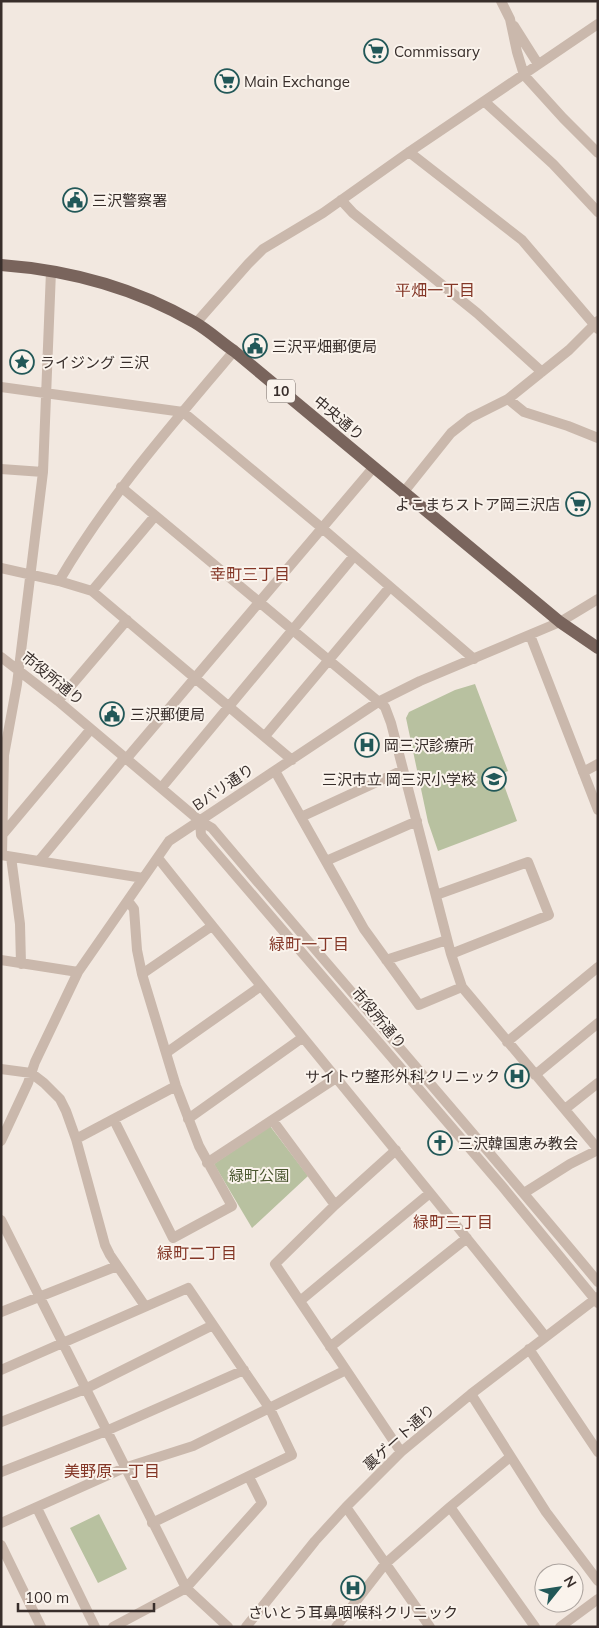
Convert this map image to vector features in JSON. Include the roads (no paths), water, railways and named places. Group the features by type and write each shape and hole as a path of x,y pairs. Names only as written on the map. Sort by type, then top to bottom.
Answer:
{"main road":[{"name":"中央通り","path":"1,265 51,271 107,285 196,322 560,622 598,648"}],"street":[{"path":"501,1 538,64"},
{"path":"510,19 524,75 598,153"},
{"path":"196,322 263,249 341,200 538,64 597,26"},
{"path":"485,102 553,164 598,212"},
{"path":"403,493 451,433 470,418 508,398 569,350 597,325 522,240 409,152"},
{"path":"341,200 353,213 477,313 542,372"},
{"path":"21,964 20,924 5,856 3,834 4,755 17,684 43,472 51,271"},
{"path":"59,581 86,536 122,487 234,352"},
{"path":"1,387 183,412 322,528 474,659"},
{"path":"508,398 524,412 598,438"},
{"path":"39,861 373,468"},
{"path":"1,469 43,472"},
{"path":"122,487 385,707 391,723 447,940 462,987 597,1147 524,1193"},
{"path":"92,591 155,516"},
{"path":"162,787 354,556"},
{"path":"1,568 59,581 92,591 292,760"},
{"path":"265,736 390,587"},
{"name":"Bバリ通り","path":"1,1141 28,1083 35,1062 78,972 169,841 378,702 402,689 560,622 598,599"},
{"path":"58,701 127,620"},
{"path":"530,635 598,810"},
{"name":"市役所通り","path":"1,657 126,757 200,821 212,828 598,1282"},
{"path":"3,834 91,729"},
{"path":"583,772 598,764"},
{"path":"301,818 403,770"},
{"path":"275,771 364,929 419,1005 462,987"},
{"name":"市役所通り","path":"200,821 201,835 496,1179 597,1300"},
{"path":"326,861 417,821"},
{"path":"5,856 143,878"},
{"path":"158,858 545,1336"},
{"path":"436,895 528,862 549,915 451,954"},
{"path":"114,1120 173,1238 232,1206 207,1163 176,1086 142,974 137,950 134,908 128,901"},
{"path":"142,974 212,926"},
{"path":"386,960 447,940"},
{"path":"1,960 78,972"},
{"path":"507,1042 598,967"},
{"path":"166,1053 261,986"},
{"path":"535,1075 596,1028"},
{"path":"188,1119 302,1038"},
{"path":"1,1069 31,1074 44,1083 60,1099 76,1139 105,1245 145,1306"},
{"path":"207,1163 336,1078"},
{"path":"565,1109 598,1083"},
{"path":"76,1139 176,1086"},
{"path":"273,1120 335,1205"},
{"path":"396,1150 274,1264 402,1452"},
{"path":"300,1301 430,1193"},
{"path":"1,1220 186,1588 228,1627"},
{"path":"330,1347 467,1238"},
{"path":"1,1312 117,1266"},
{"path":"1,1370 188,1288 270,1409 292,1455 152,1523"},
{"name":"裏ゲート通り","path":"246,1627 315,1541 346,1507 402,1452 471,1394 545,1336 597,1300"},
{"path":"1,1422 86,1389 213,1325"},
{"path":"529,1349 598,1452"},
{"path":"1,1472 106,1430 244,1370"},
{"path":"1,1523 124,1468 193,1446 346,1370"},
{"path":"471,1394 546,1512 598,1581"},
{"path":"336,1627 385,1564 450,1506 510,1457"},
{"path":"113,1627 186,1588 262,1503 249,1476"},
{"path":"450,1506 535,1627"},
{"path":"346,1507 430,1627"},
{"path":"37,1508 95,1627"},
{"path":"1,1545 41,1627"},
{"path":"560,1627 598,1599"}],"place":[{"name":"Commissary","path":"376,51"},
{"name":"Main Exchange","path":"227,81"},
{"name":"三沢警察署","path":"75,200"},
{"name":"三沢平畑郵便局","path":"255,346"},
{"name":"ライジング 三沢","path":"22,362"},
{"name":"よこまちストア岡三沢店","path":"578,504"},
{"name":"三沢郵便局","path":"112,714"},
{"name":"岡三沢診療所","path":"367,745"},
{"name":"三沢市立 岡三沢小学校","path":"494,779"},
{"name":"サイトウ整形外科クリニック","path":"517,1076"},
{"name":"三沢韓国恵み教会","path":"440,1143"},
{"name":"さいとう耳鼻咽喉科クリニック","path":"353,1588"}],"district":[{"name":"平畑一丁目","path":"435,290"},
{"name":"幸町三丁目","path":"250,574"},
{"name":"緑町一丁目","path":"309,944"},
{"name":"緑町三丁目","path":"453,1222"},
{"name":"緑町二丁目","path":"197,1253"},
{"name":"美野原一丁目","path":"112,1471"}],"park label":[{"name":"緑町公園","path":"259,1175"}]}
